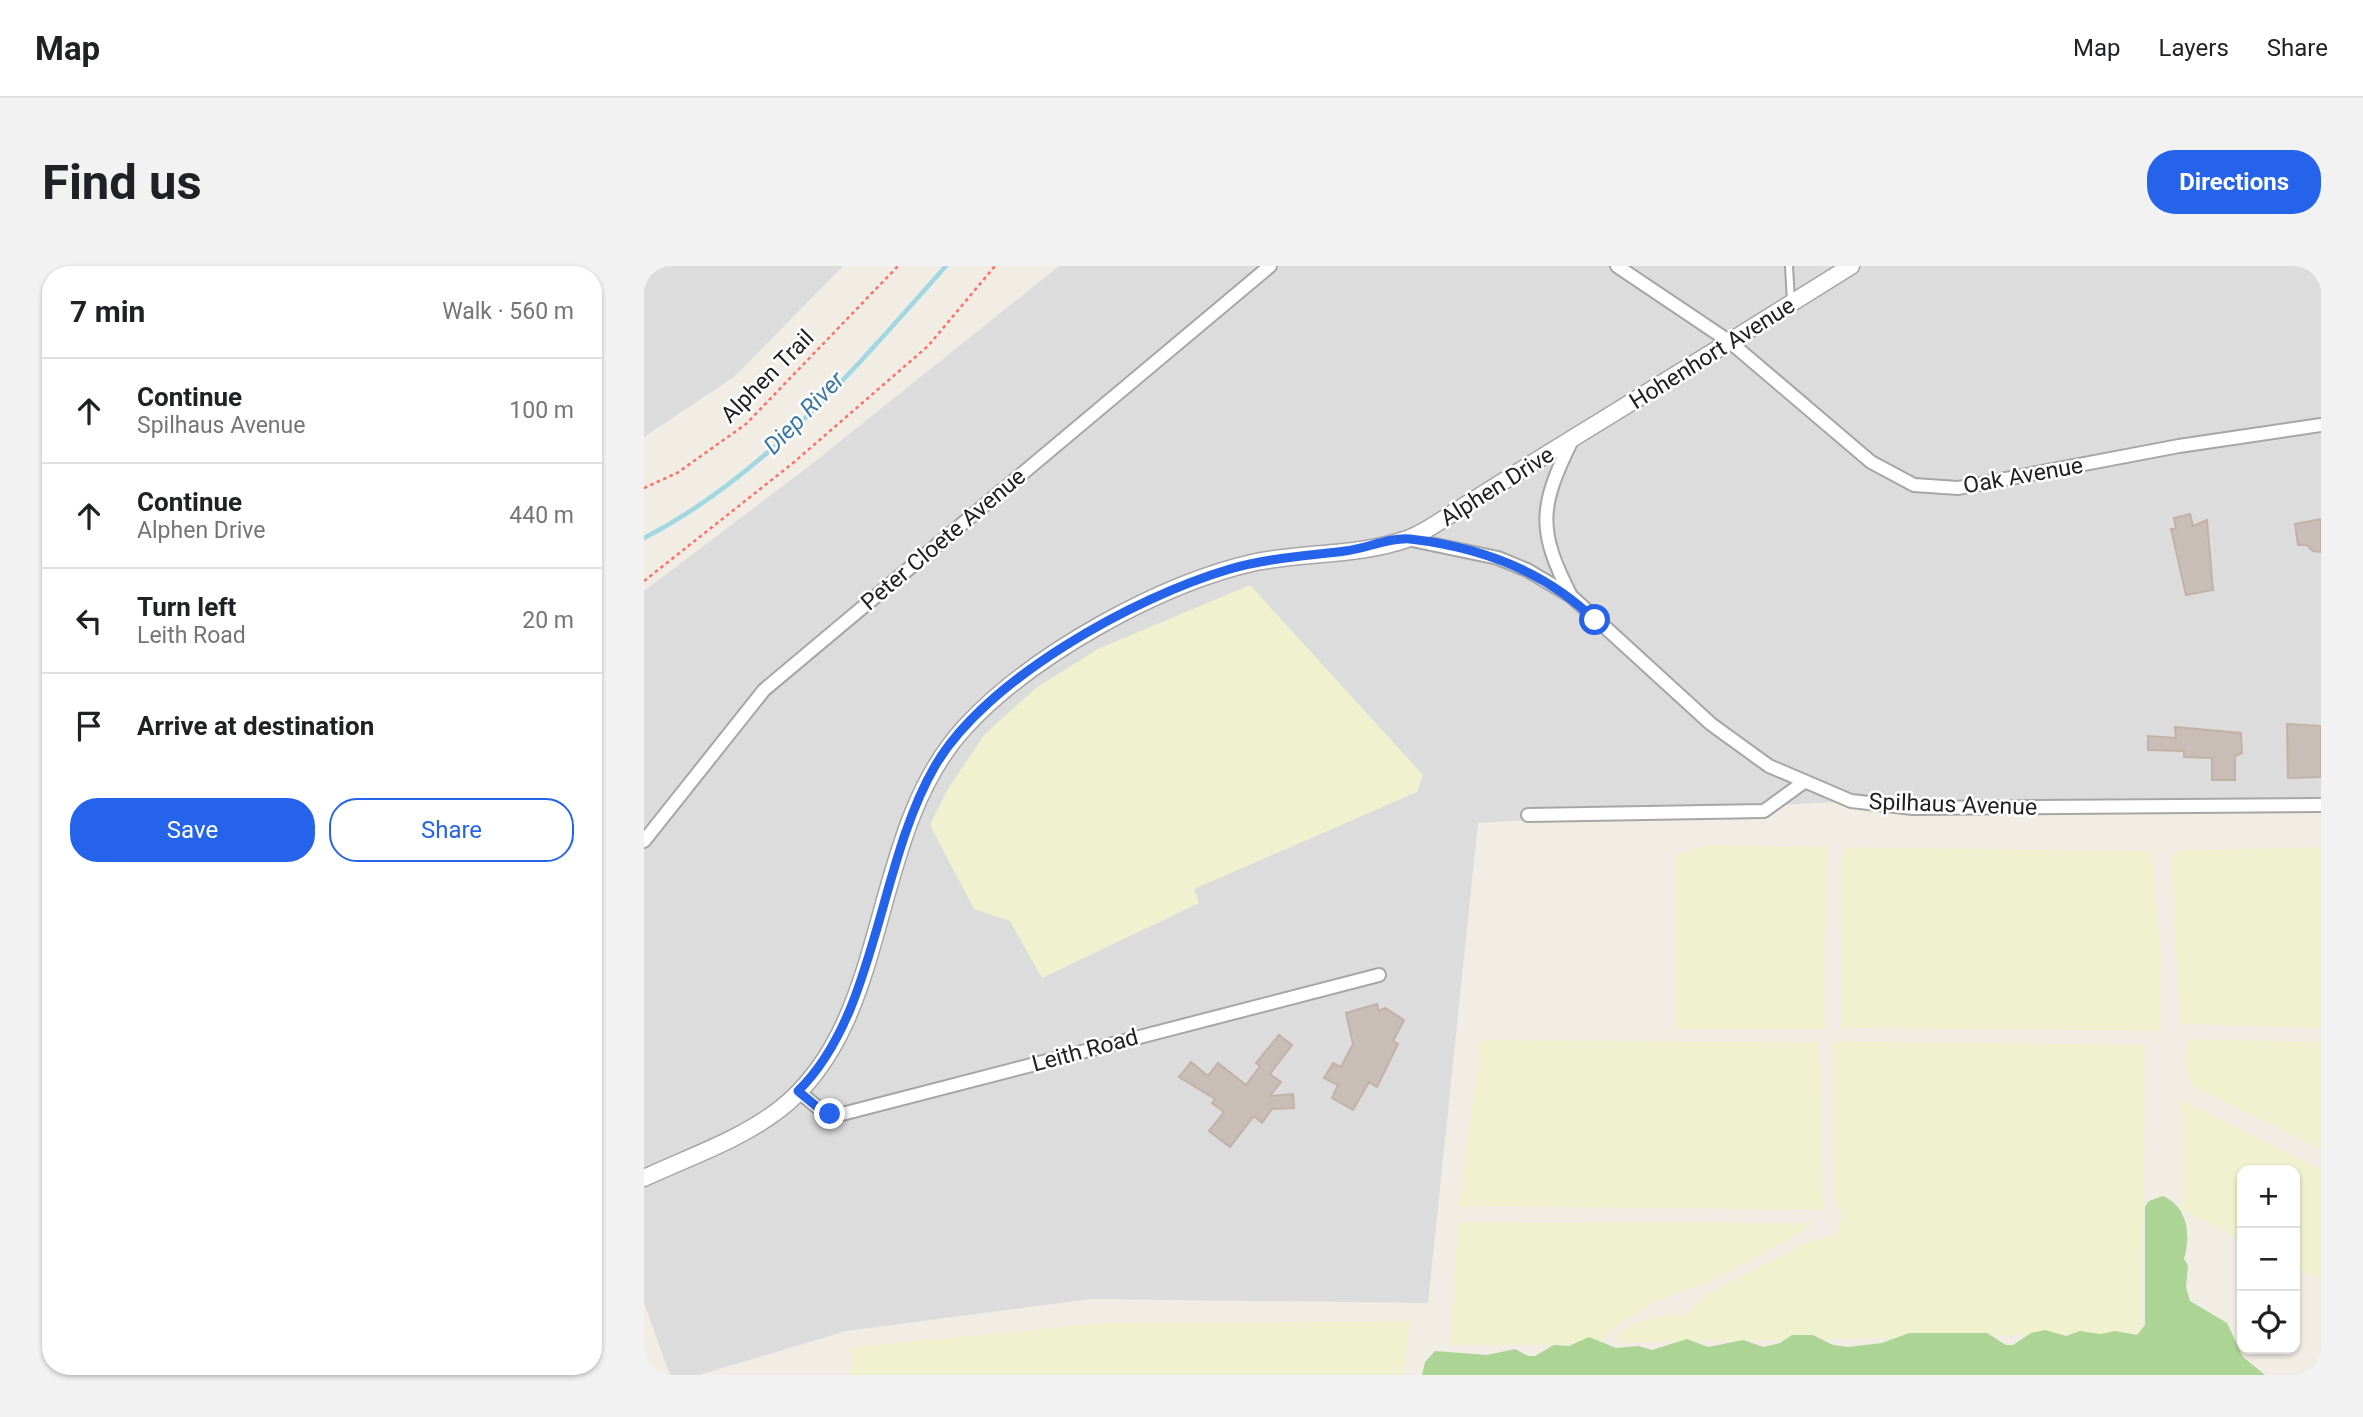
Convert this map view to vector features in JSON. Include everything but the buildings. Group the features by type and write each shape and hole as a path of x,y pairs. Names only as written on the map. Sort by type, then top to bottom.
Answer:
{"street":[{"name":"Peter Cloete Avenue","path":"644,841 764,690 1270,266"},
{"path":"1617,266 1730,342"},
{"name":"Hohenhort Avenue","path":"1572,439 1851,266"},
{"name":"Oak Avenue","path":"1730,342 1871,462 1914,485 1958,488 2179,446 2321,425"},
{"name":"Alphen Drive","path":"644,1178 752,1128 814,1076 836,1042 853,1001 894,866 920,794 950,745 988,704 1059,649 1191,583 1259,562 1348,551 1407,539 1572,439"},
{"name":"Spilhaus Avenue","path":"1571,596 1550,553 1544,528 1547,500 1572,439"},
{"name":"Spilhaus Avenue","path":"1407,539 1498,558 1527,570 1571,596 1711,724 1769,766 1852,801 1913,808 2321,805"},
{"path":"1528,814 1765,811 1804,782"},
{"name":"Leith Road","path":"798,1091 822,1111 842,1114 1379,975"}],"lane":[{"path":"1788,266 1791,304"}],"path":[{"name":"Alphen Trail","path":"644,488 677,473 746,424 898,266"},
{"path":"644,582 793,463 928,346 995,266"}],"shaded area":[{"path":"644,266 843,266 734,377 644,437"},
{"path":"1059,266 2321,266 2321,805 1913,808 1851,801 1478,823 1428,1303 1091,1299 846,1331 699,1375 670,1375 644,1303 644,591 808,467"}],"green space":[{"path":"1250,585 1423,775 1417,792 1194,889 1199,903 1042,978 1010,921 974,909 930,825 949,787 985,734 1036,688 1098,649"},
{"path":"1706,845 1827,847 1825,1029 1675,1029 1676,855"},
{"path":"1846,847 2152,851 2162,969 2162,1025 2158,1031 1841,1028 1842,853"},
{"path":"2321,847 2321,1028 2180,1024 2171,857 2180,850"},
{"path":"2193,1039 2321,1042 2321,1149 2193,1087 2185,1066 2187,1044"},
{"path":"1481,1040 1820,1042 1823,1210 1459,1206"},
{"path":"1833,1041 2146,1045 2141,1333 1618,1343 1616,1336 1624,1329 1655,1316 1686,1315 1705,1295 1807,1242 1836,1234 1843,1212 1834,1202"},
{"path":"2182,1100 2321,1170 2321,1280 2300,1270 2300,1165 2237,1165 2237,1237 2181,1209"},
{"path":"2163,1196 2178,1207 2186,1223 2184,1259 2188,1265 2186,1287 2190,1301 2227,1323 2237,1344 2237,1354 2242,1354 2265,1375 1422,1375 1425,1362 1435,1351 1487,1355 1515,1349 1528,1356 1535,1356 1554,1345 1569,1346 1589,1337 1616,1348 1638,1346 1652,1350 1687,1339 1708,1347 1743,1340 1764,1347 1780,1343 1792,1335 1813,1335 1833,1345 1848,1347 1882,1343 1909,1333 1987,1333 2006,1345 2013,1345 2031,1333 2045,1330 2066,1336 2080,1331 2101,1334 2115,1331 2137,1335 2145,1325 2145,1207 2149,1201"},
{"path":"1458,1222 1812,1223 1811,1227 1714,1280 1653,1303 1612,1330 1599,1345 1450,1345"},
{"path":"1411,1321 1403,1375 850,1375 853,1347 1102,1323"}],"waterway":[{"name":"Diep River","path":"644,538 688,513 769,451 843,380 946,266"}],"route":[{"path":"830,1114 822,1111 798,1091 814,1076 836,1042 853,1001 907,825 920,794 935,765 966,726 1006,688 1059,649 1156,599 1229,569 1407,539 1471,551 1527,570 1571,596 1595,620"}]}
